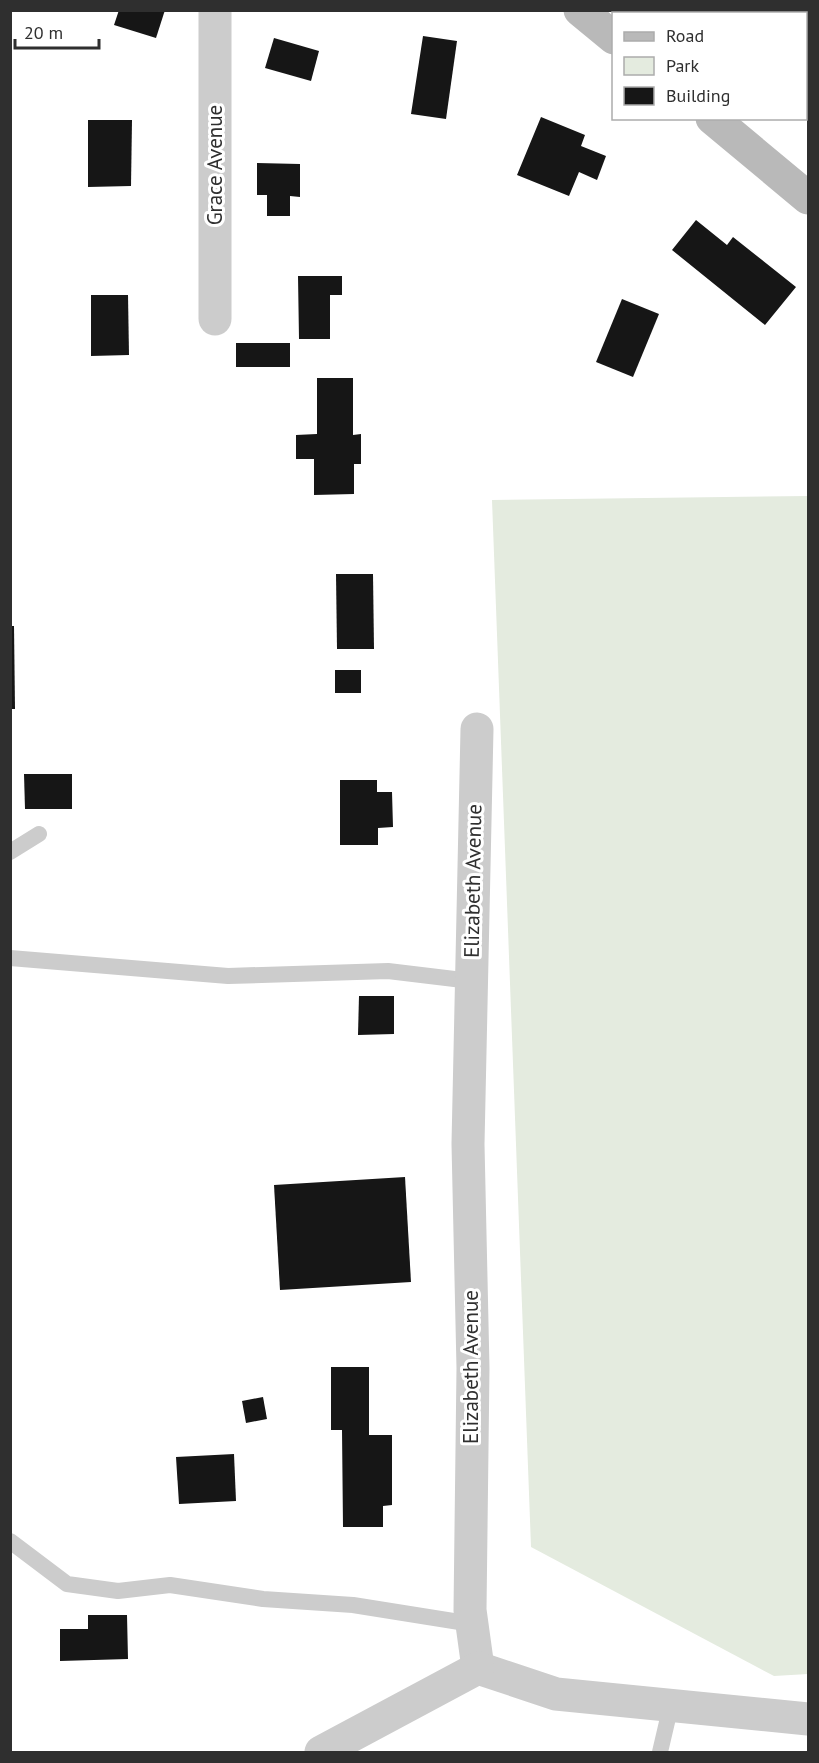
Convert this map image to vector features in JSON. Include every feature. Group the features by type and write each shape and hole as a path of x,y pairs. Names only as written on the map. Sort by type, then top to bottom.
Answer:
{"street":[{"name":"Grace Avenue","path":"215,10 216,319"},
{"path":"580,10 612,36"},
{"path":"714,120 808,198"},
{"name":"Elizabeth Avenue","path":"477,729 468,1144 473,1368 472,1624 478,1668"},
{"path":"321,1752 478,1668 556,1694 808,1719"}],"lane":[{"path":"10,852 39,834"},
{"path":"10,958 228,976 388,971 471,981"},
{"path":"10,1541 67,1584 118,1591 170,1585 263,1599 354,1605 472,1624"},
{"path":"660,1752 671,1705"}],"green space":[{"path":"808,496 808,1674 774,1676 531,1547 492,500"}],"building":[{"path":"119,10 165,10 156,38 114,25"},
{"path":"710,10 755,10 754,12 712,12"},
{"path":"808,29 807,103 807,31"},
{"path":"423,36 457,41 446,119 411,114"},
{"path":"274,38 319,51 311,81 265,68"},
{"path":"541,117 585,135 581,146 606,156 597,180 579,172 569,196 517,175"},
{"path":"88,120 132,120 131,186 88,187"},
{"path":"257,163 300,164 300,197 290,196 290,216 267,216 267,195 257,195"},
{"path":"696,220 727,245 733,237 796,287 765,325 672,250"},
{"path":"298,276 342,276 342,295 330,295 330,339 299,339"},
{"path":"91,295 128,295 129,355 91,356"},
{"path":"622,299 659,314 633,377 596,362"},
{"path":"236,343 290,343 290,367 236,367"},
{"path":"317,378 353,378 353,435 361,434 361,464 354,464 354,494 314,495 314,459 296,459 296,435 317,434"},
{"path":"336,574 373,574 374,649 337,649"},
{"path":"10,626 14,626 15,709 10,709"},
{"path":"335,670 361,670 361,693 335,693"},
{"path":"24,774 72,774 72,809 25,809"},
{"path":"340,780 377,780 377,792 392,792 393,827 378,828 378,845 340,845"},
{"path":"359,996 394,996 394,1034 358,1035"},
{"path":"405,1177 411,1282 280,1290 274,1185"},
{"path":"331,1367 369,1367 369,1435 392,1435 392,1505 383,1506 383,1527 343,1527 342,1430 331,1430"},
{"path":"263,1397 267,1419 246,1423 242,1401"},
{"path":"234,1454 236,1501 179,1504 176,1457"},
{"path":"88,1615 127,1615 128,1659 60,1661 60,1629 88,1629"}]}
